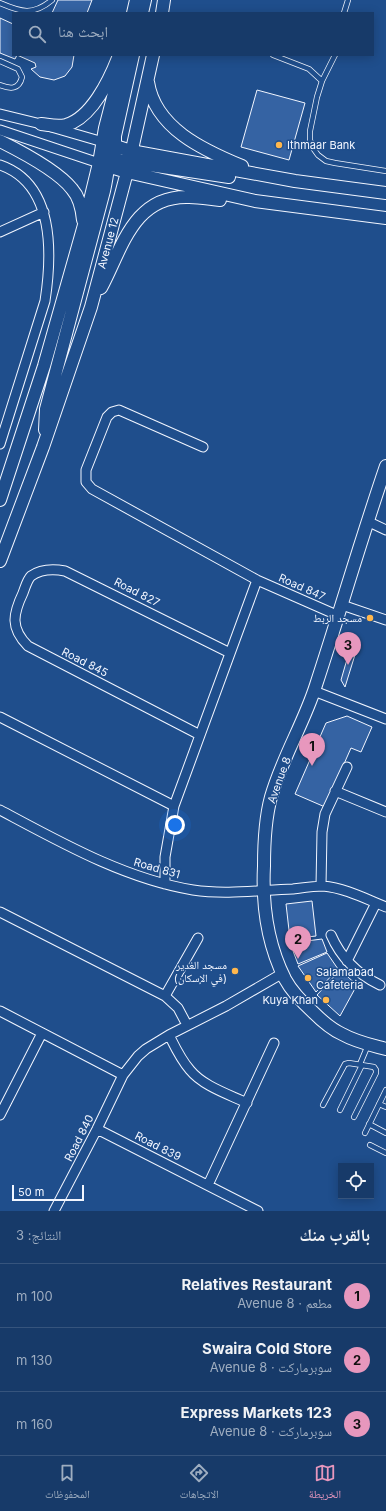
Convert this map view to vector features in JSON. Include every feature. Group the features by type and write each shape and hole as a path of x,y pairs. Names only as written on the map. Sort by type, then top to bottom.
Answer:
{"street":[{"path":"133,12 136,0"},
{"path":"142,12 145,0"},
{"path":"162,12 164,0"},
{"path":"41,124 54,126 67,124 84,115 104,88 119,56"},
{"path":"124,56 105,128 103,142 117,162 321,191 328,191 340,187"},
{"path":"43,447 46,409 104,191 117,162 115,146 116,136 133,56"},
{"name":"Avenue 12","path":"0,500 44,366 84,225 117,162 148,80 153,56"},
{"path":"148,80 150,90 163,115 182,135 232,162 271,176"},
{"path":"0,114 41,124 115,146"},
{"path":"0,130 255,201 386,218"},
{"path":"0,141 37,162 72,188 80,202 84,225"},
{"path":"117,162 271,176 295,181 386,193"},
{"name":"Avenue 12","path":"0,561 43,447 91,307 117,162"},
{"path":"0,165 17,174 38,198 44,212 50,257 49,279 45,301 0,444"},
{"path":"91,307 132,227 139,217 152,206 167,199 188,197 243,203 255,201"},
{"path":"0,232 44,212"},
{"name":"Road 847","path":"203,447 119,410 112,412 107,417 86,470 86,482 92,489 257,580 340,610 386,620"},
{"name":"Avenue 8","path":"386,466 367,521 314,691 272,795 267,814 264,841 263,890 268,933 286,980 300,1000 321,1020 341,1034 368,1045 386,1049"},
{"path":"367,521 386,530"},
{"name":"Road 827","path":"30,577 36,573 50,570 65,570 230,653"},
{"name":"Road 845","path":"30,577 14,615 16,630 28,646 200,735"},
{"path":"165,884 165,857 174,806 257,580"},
{"path":"314,691 385,716"},
{"path":"0,717 174,806"},
{"path":"322,886 322,832 325,814 347,767"},
{"path":"335,791 386,812"},
{"name":"Road 831","path":"0,810 39,831 121,870 165,884 193,890 221,892 322,886 350,892 386,907"},
{"path":"347,961 376,903"},
{"path":"0,912 165,996 178,1008 187,1025"},
{"path":"331,935 335,944 356,971 380,985"},
{"path":"165,996 198,938"},
{"name":"Road 840","path":"55,1210 123,1075 138,1056 146,1049 169,1035 233,1002 283,973"},
{"path":"0,1011 123,1075"},
{"path":"0,1115 42,1033"},
{"path":"169,1035 190,1071 202,1080 246,1103"},
{"path":"208,1185 274,1043"},
{"name":"Road 839","path":"97,1129 258,1211"}],"lane":[{"path":"0,3 15,10 25,12 36,10 52,0"},
{"path":"344,12 348,0"},
{"path":"275,56 309,69 322,81"},
{"path":"334,56 322,81 317,97 310,131 310,140 313,148 318,155 335,163 386,171"},
{"path":"0,60 18,69 22,77 18,86 14,88 10,89 0,85"},
{"path":"340,1110 361,1065 368,1045"},
{"path":"323,1105 345,1064 349,1063 374,1067 376,1071 354,1117"},
{"path":"365,1133 386,1090"},
{"path":"379,1104 386,1107"},
{"path":"369,1124 386,1133"},
{"path":"370,1145 386,1153"}],"building":[{"path":"58,0 92,0 87,12 52,12"},
{"path":"0,18 12,24 12,56 16,56 15,59 0,53"},
{"path":"19,56 74,56 72,67 65,76 54,80 40,77 31,69 36,67 35,63"},
{"path":"257,90 305,103 289,160 241,147"},
{"path":"352,642 358,645 345,687 341,680"},
{"path":"347,716 372,727 361,752 351,748 325,807 295,794 326,723"},
{"path":"312,901 316,936 290,939 286,904"},
{"path":"322,939 327,952 298,964 291,943"},
{"path":"327,953 338,969 316,992 298,966"},
{"path":"340,970 357,985 340,1016 317,995"}],"place":[{"name":"Ithmaar Bank","path":"279,145"},
{"name":"مسجد الربط","path":"370,618"},
{"name":"123 Express Markets","path":"348,665"},
{"name":"Relatives Restaurant","path":"312,766"},
{"name":"Swaira Cold Store","path":"298,959"},
{"name":"مسجد الغدير (في الإسكان)","path":"235,971"},
{"name":"Salamabad Cafeteria","path":"308,978"},
{"name":"Kuya Khan","path":"326,1000"}]}
